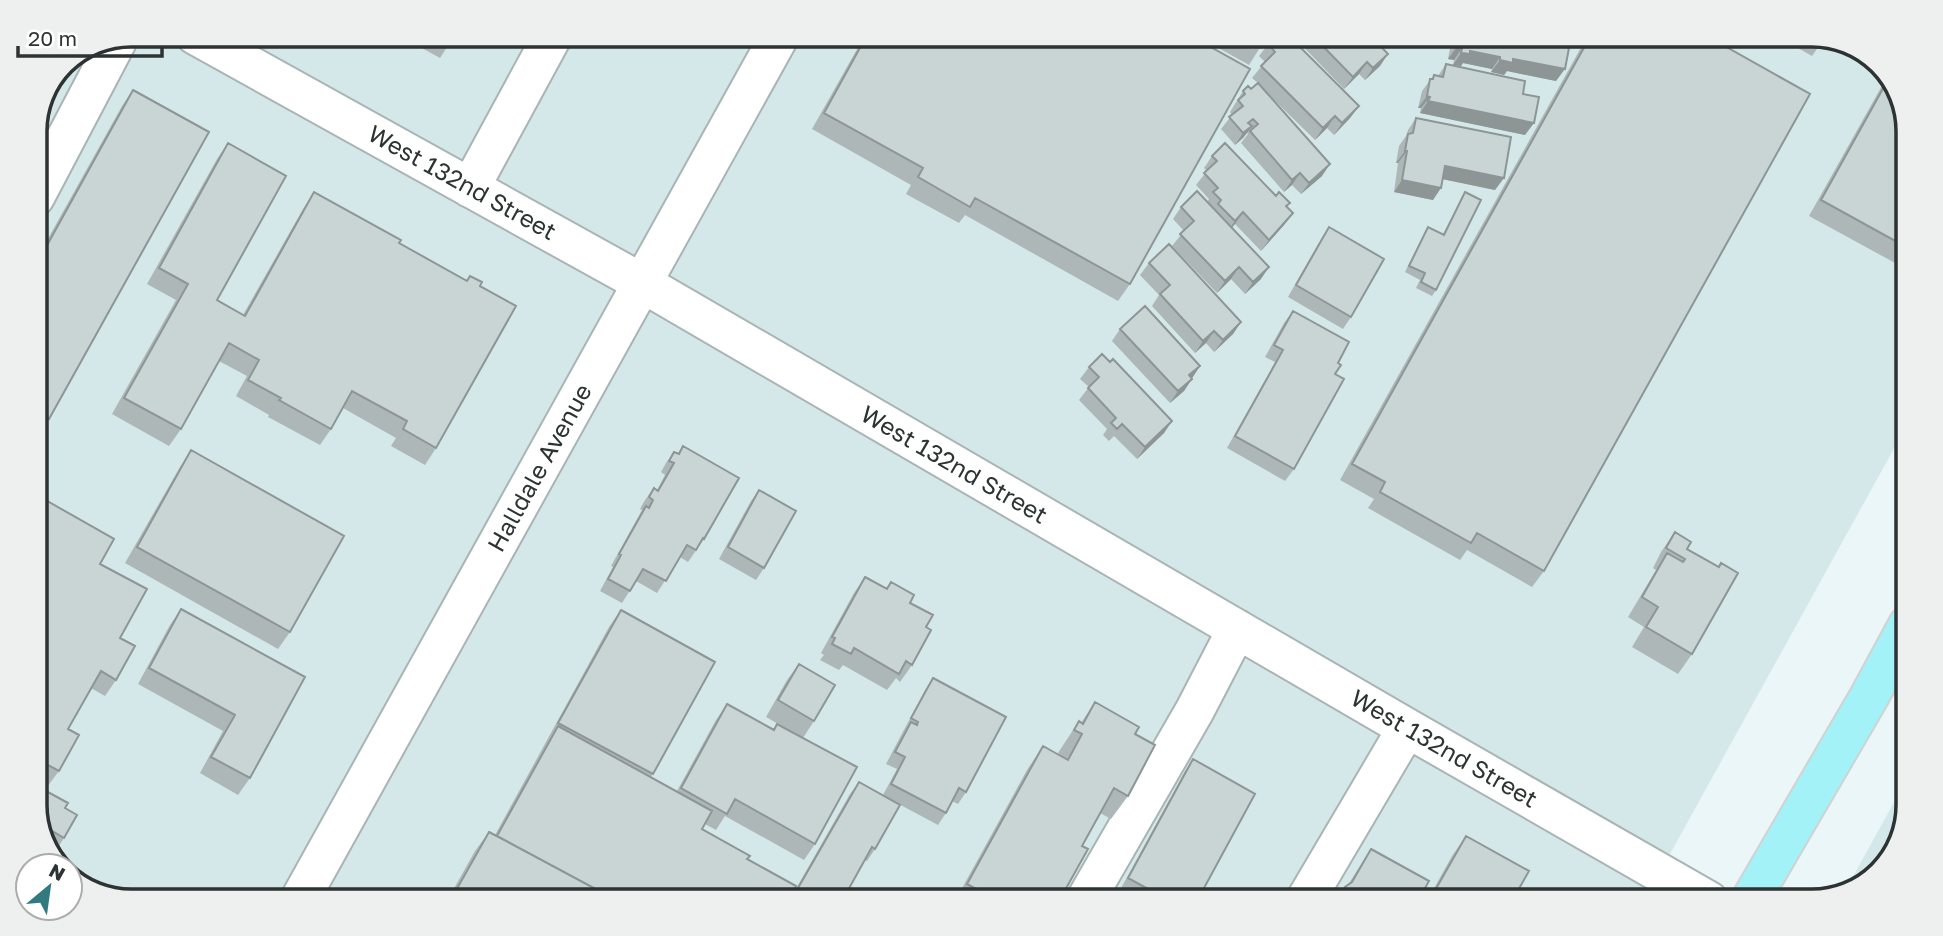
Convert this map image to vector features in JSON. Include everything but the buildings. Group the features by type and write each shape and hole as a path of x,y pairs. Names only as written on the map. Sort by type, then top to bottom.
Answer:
{"main road":[{"path":"1757,889 1896,647"}],"street":[{"name":"West 132nd Street","path":"217,47 642,283 1688,889"},
{"path":"470,188 546,47"},
{"name":"Halldale Avenue","path":"306,889 773,47"},
{"path":"47,174 112,50"},
{"path":"1092,889 1195,710 1237,629"},
{"path":"1312,889 1407,728"}],"shaded area":[{"path":"131,47 1812,47 1844,54 1871,72 1889,99 1896,126 1896,445 1651,889 131,889 99,882 84,874 84,852 62,852 52,832 47,810 47,126 54,99 61,85 85,61 99,54"},
{"path":"1896,799 1894,821 1884,847 1867,868 1852,878"}]}
